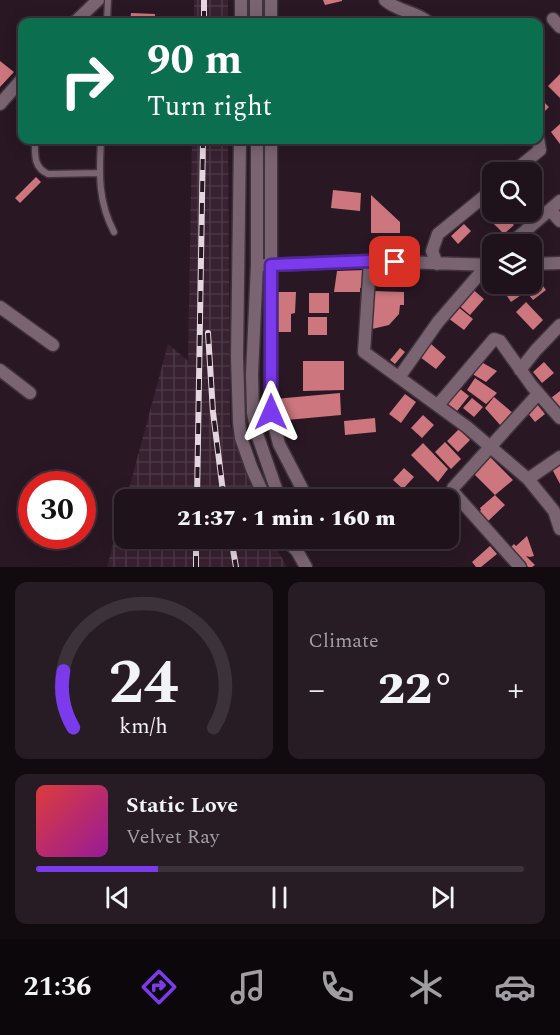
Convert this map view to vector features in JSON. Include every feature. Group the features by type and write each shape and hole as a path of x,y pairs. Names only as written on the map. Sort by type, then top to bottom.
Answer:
{"street":[{"path":"79,18 98,0"},
{"path":"241,0 241,18"},
{"path":"256,0 256,18"},
{"path":"271,0 271,18"},
{"path":"385,0 396,8 423,18"},
{"path":"0,104 18,84"},
{"path":"240,144 237,357 239,422 241,438 261,489"},
{"path":"256,144 257,265 252,374 253,413 256,434 276,489"},
{"path":"271,144 272,419 279,444 302,489"},
{"path":"525,162 540,150 539,144"},
{"path":"437,264 432,250 438,234 482,198"},
{"path":"522,234 560,201"},
{"path":"550,210 560,221"},
{"path":"257,265 370,261 482,264"},
{"path":"370,261 364,352 400,376 490,445 528,479 554,511 560,529"},
{"path":"542,264 560,263"},
{"path":"400,376 438,322 482,273"},
{"path":"0,307 53,345"},
{"path":"520,370 560,325"},
{"path":"438,405 494,339 500,341 538,394 560,418"},
{"path":"0,370 30,393"},
{"path":"520,567 453,490 454,485 538,394"},
{"path":"528,479 560,457"},
{"path":"299,549 306,567"}],"lane":[{"path":"107,18 108,0"},
{"path":"34,144 35,159 48,174 100,173"},
{"path":"101,144 100,173 104,209 114,232"}],"shaded area":[{"path":"194,0 228,0 228,18 194,18"},
{"path":"192,144 228,144 230,424 253,489 129,489 168,344 188,361"},
{"path":"114,541 114,549 277,549 287,567 107,567"}],"building":[{"path":"323,0 342,0 342,1 325,5"},
{"path":"131,13 155,14 155,18 130,18"},
{"path":"0,61 14,72 0,87"},
{"path":"560,74 560,98 548,86"},
{"path":"543,101 549,107 543,113"},
{"path":"560,124 560,144 551,132"},
{"path":"36,177 41,182 20,203 15,198"},
{"path":"333,190 361,193 360,211 331,208"},
{"path":"371,195 400,222 400,233 371,233"},
{"path":"492,222 511,222 514,225 504,234"},
{"path":"464,224 471,231 458,244 451,236"},
{"path":"364,270 364,288 360,288 360,292 334,292 337,271"},
{"path":"470,287 484,299 470,315 456,303"},
{"path":"374,291 404,292 404,305 400,305 399,314 389,325 372,329"},
{"path":"276,292 296,292 295,313 291,314 291,332 276,332"},
{"path":"309,293 329,293 329,313 309,313"},
{"path":"506,294 523,294 511,302"},
{"path":"528,294 541,294 533,300"},
{"path":"526,302 543,320 533,330 516,312"},
{"path":"457,306 473,319 464,330 448,318"},
{"path":"308,317 327,317 327,335 308,335"},
{"path":"431,344 446,357 436,369 420,357"},
{"path":"400,348 405,352 395,364 390,360"},
{"path":"476,359 497,371 486,382 469,372"},
{"path":"303,361 344,361 344,390 303,391"},
{"path":"544,362 554,373 542,383 533,372"},
{"path":"475,378 497,393 486,404 467,390"},
{"path":"455,385 469,396 457,411 443,400"},
{"path":"560,391 560,408 551,398"},
{"path":"340,393 341,415 276,421 275,399"},
{"path":"405,394 416,402 401,423 389,414"},
{"path":"494,397 514,414 501,426 485,408"},
{"path":"472,398 483,407 474,417 463,408"},
{"path":"536,403 545,414 535,422 526,411"},
{"path":"423,415 434,425 422,438 411,428"},
{"path":"375,418 376,432 345,435 344,421"},
{"path":"459,429 470,440 458,452 447,441"},
{"path":"445,442 461,459 451,469 435,452"},
{"path":"423,443 448,469 438,482 411,455"},
{"path":"487,454 513,480 495,495 471,471"},
{"path":"560,464 560,484 552,469"},
{"path":"404,468 414,477 403,489 393,480"},
{"path":"495,495 505,505 487,522 478,513 480,508"},
{"path":"527,536 534,556 526,556 535,565 532,567 528,567 510,548 514,544 516,546"},
{"path":"490,546 497,554 481,567 476,567 472,562"}],"railway":[{"path":"204,0 204,18"},
{"path":"197,489 203,144"},
{"path":"208,333 213,412 223,489"},
{"path":"196,549 196,567"},
{"path":"233,549 236,567"}],"route":[{"path":"271,412 271,265 395,262"}]}
